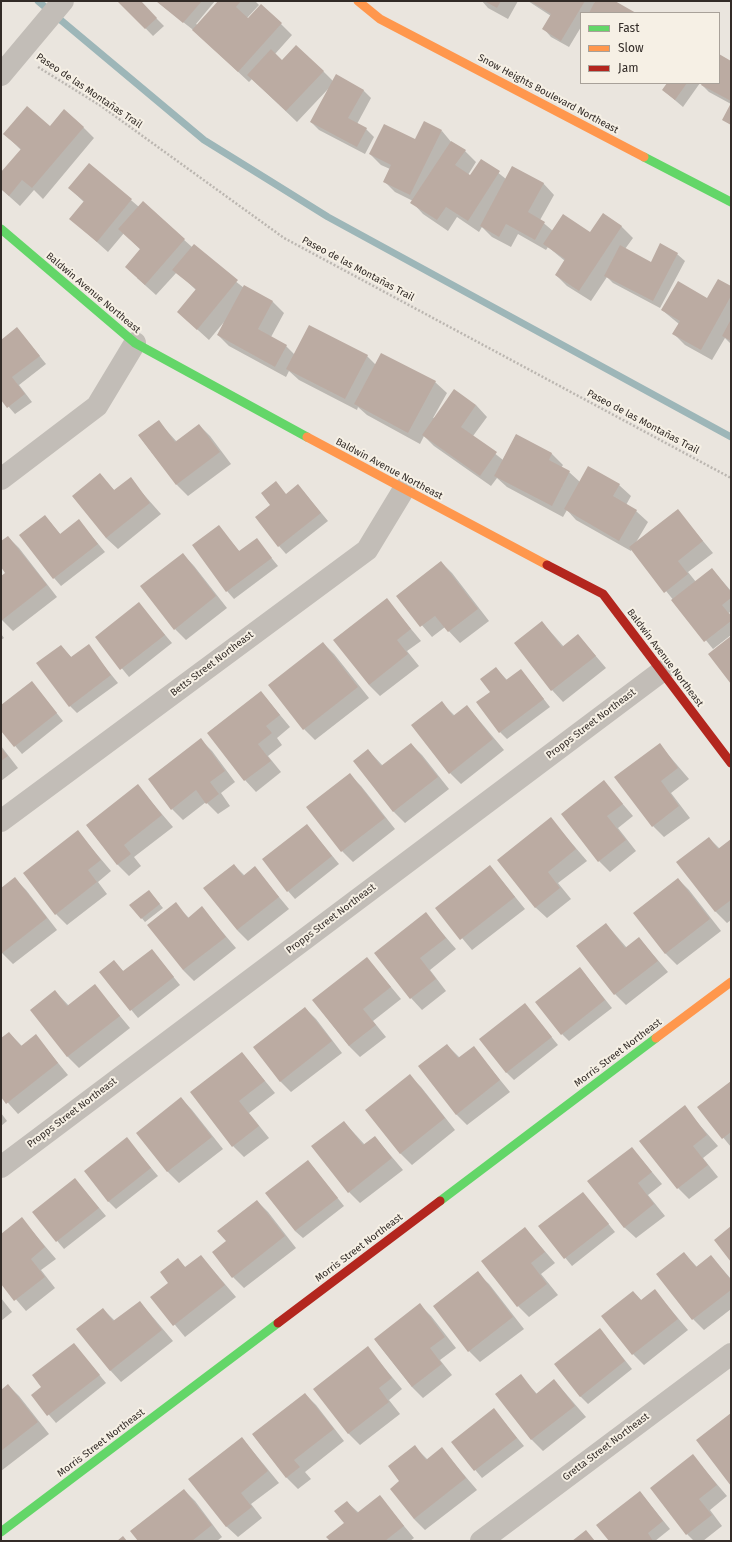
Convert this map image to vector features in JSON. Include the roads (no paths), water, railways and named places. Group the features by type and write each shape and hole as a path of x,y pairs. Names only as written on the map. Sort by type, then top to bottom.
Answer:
{"street":[{"path":"1,75 63,1"},
{"name":"Snow Heights Boulevard Northeast","path":"358,1 380,19 731,202"},
{"name":"Baldwin Avenue Northeast","path":"1,229 135,343 404,489 603,594 731,763"},
{"path":"1,479 98,406 135,343"},
{"name":"Betts Street Northeast","path":"1,821 367,550 404,489"},
{"name":"Propps Street Northeast","path":"1,1167 662,671"},
{"name":"Morris Street Northeast","path":"1,1532 731,982"},
{"name":"Gretta Street Northeast","path":"481,1541 731,1354"}],"waterway":[{"path":"38,1 204,140 328,217 731,437"}]}
